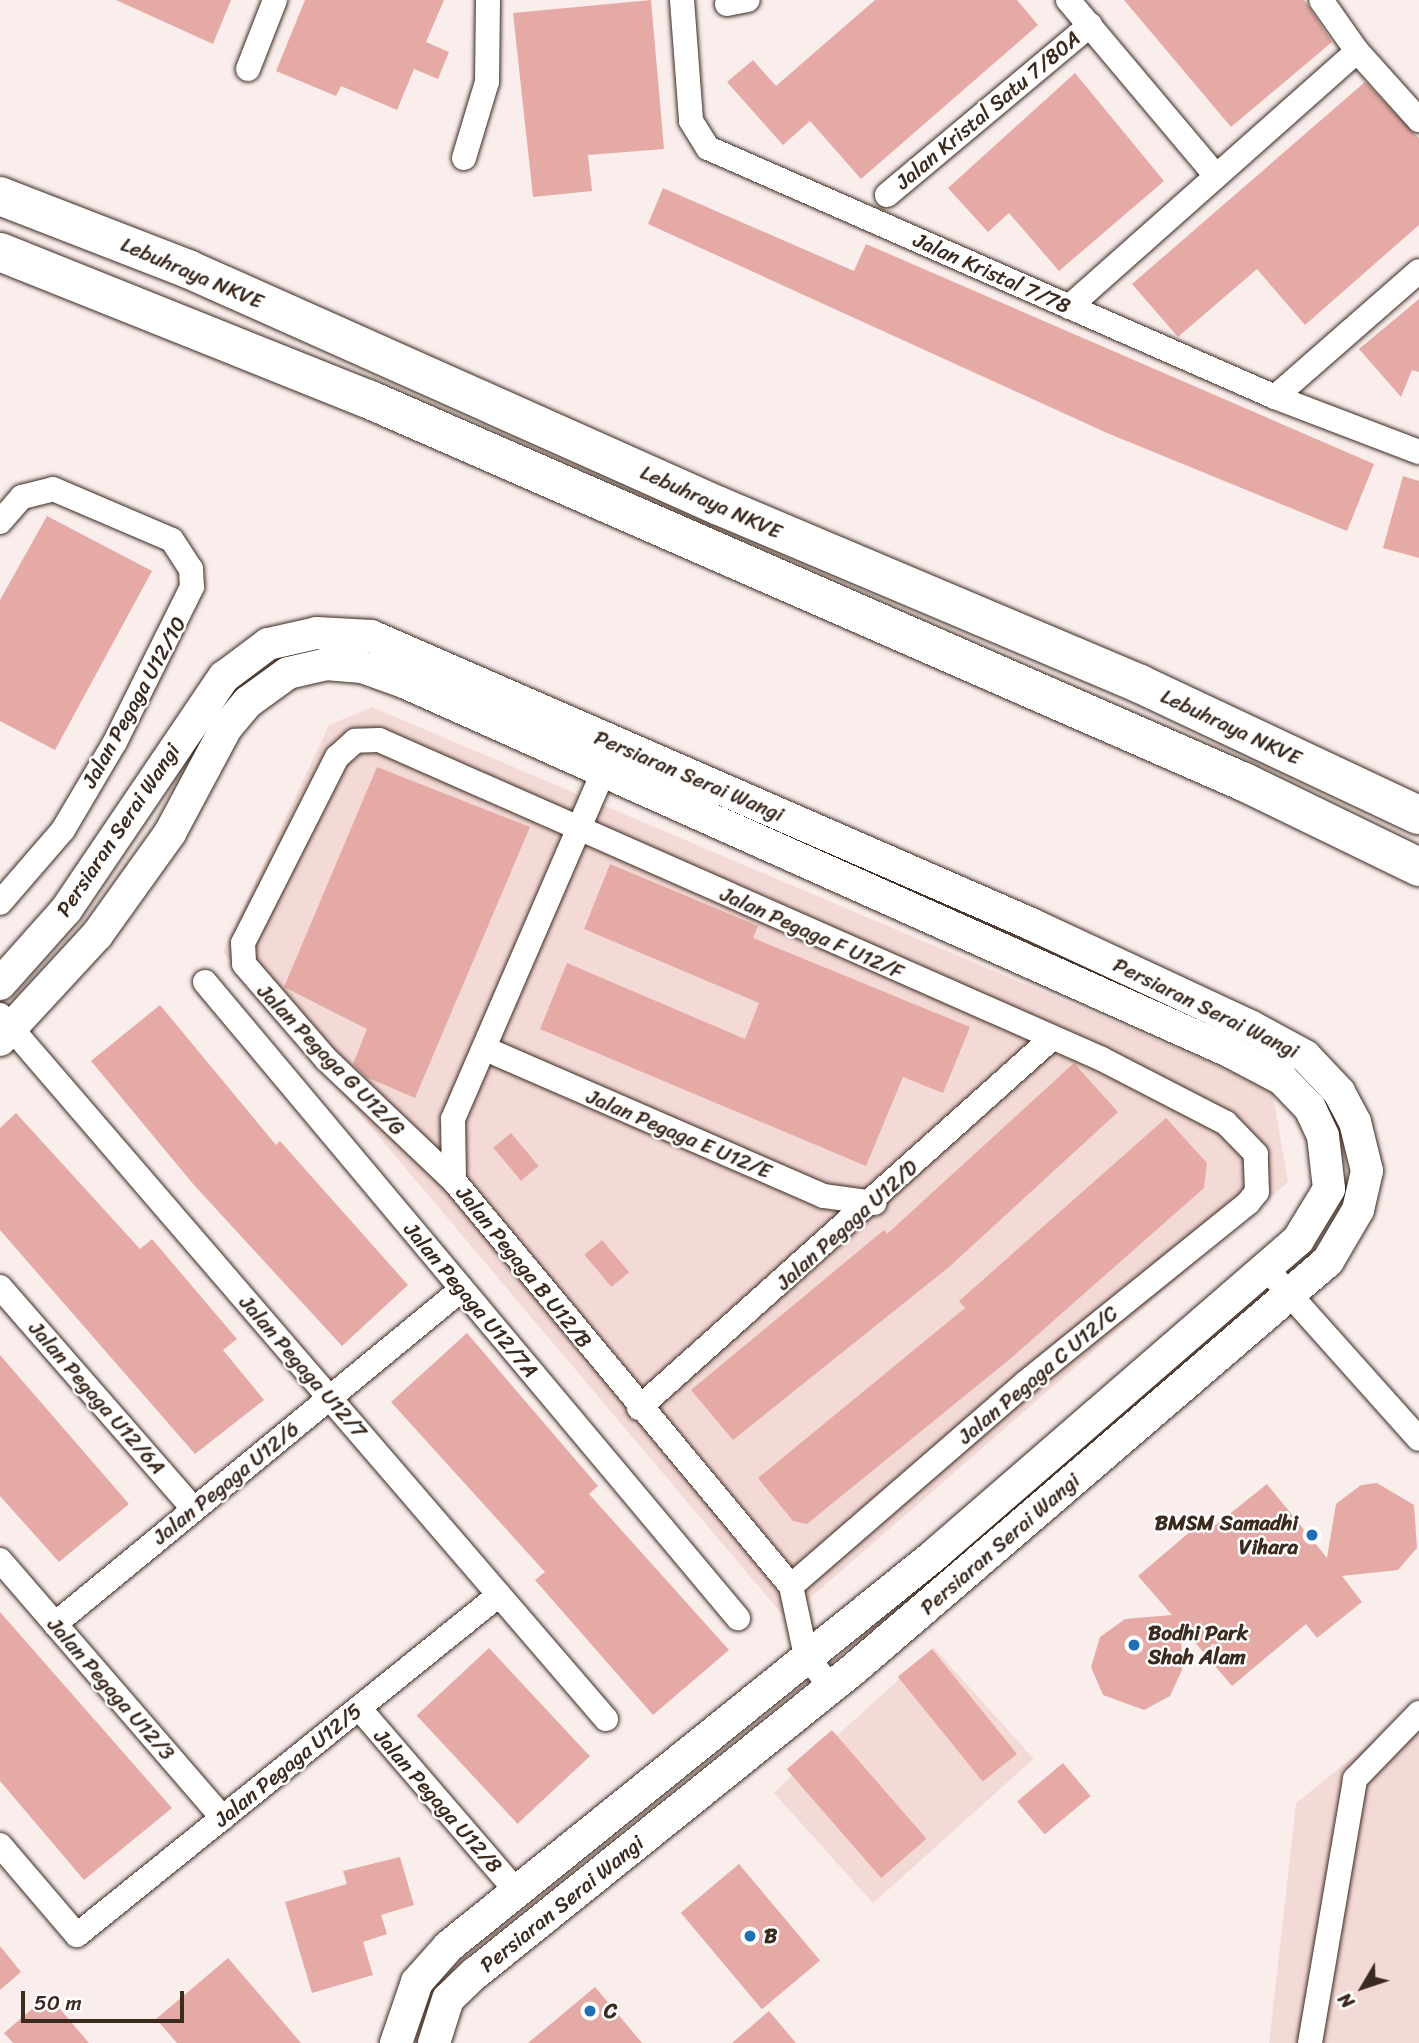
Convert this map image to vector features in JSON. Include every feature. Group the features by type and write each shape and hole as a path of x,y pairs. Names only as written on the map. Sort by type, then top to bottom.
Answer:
{"highway":[{"name":"Lebuhraya NKVE","path":"0,196 188,269 719,506 1140,684 1419,816"},
{"path":"0,252 368,399 1244,782 1419,867"}],"street":[{"path":"247,69 275,0"},
{"path":"464,158 487,82 488,0"},
{"name":"Jalan Kristal 7/78","path":"682,0 691,121 708,148 1275,397 1419,452"},
{"path":"1068,0 1216,176"},
{"path":"1325,5 1357,51 1419,120"},
{"name":"Jalan Kristal Satu 7/80A","path":"887,195 1090,25"},
{"path":"1069,307 1357,51"},
{"path":"1275,397 1419,271"},
{"name":"Jalan Pegaga U12/10","path":"0,522 22,497 45,489 119,512 183,553 191,569 188,604 63,830 0,903"},
{"name":"Persiaran Serai Wangi","path":"0,984 66,910 224,677 268,644 317,633 371,636 1031,924 1305,1056 1344,1102 1367,1171 1346,1236 1290,1294 832,1688 475,1973 448,1999 434,2043"},
{"name":"Persiaran Serai Wangi","path":"4,1028 97,935 170,833 226,729 248,702 288,673 326,664 362,667 603,775 1019,954 1282,1079 1310,1108 1323,1136 1329,1189 1298,1240 937,1553 449,1946 417,1982 396,2043"},
{"name":"Jalan Pegaga F U12/F","path":"355,741 379,740 580,832 1051,1039 1226,1124 1256,1154"},
{"name":"Jalan Pegaga G U12/G","path":"355,741 337,757 242,954 252,977 327,1060 454,1181"},
{"name":"Jalan Pegaga B U12/B","path":"615,744 488,1050 453,1119 454,1181 639,1408 791,1586 806,1656"},
{"name":"Jalan Pegaga U12/7A","path":"205,982 738,1618"},
{"name":"Jalan Pegaga U12/7","path":"4,1028 330,1398 606,1719"},
{"name":"Jalan Pegaga U12/D","path":"639,1408 875,1203 1051,1039"},
{"name":"Jalan Pegaga E U12/E","path":"488,1050 824,1196 875,1203"},
{"name":"Jalan Pegaga C U12/C","path":"791,1586 1025,1383 1248,1203 1257,1192 1256,1154"},
{"path":"1266,1268 1419,1439"},
{"name":"Jalan Pegaga U12/6A","path":"0,1287 194,1509"},
{"name":"Jalan Pegaga U12/6","path":"55,1624 462,1289"},
{"name":"Jalan Pegaga U12/3","path":"0,1560 223,1818"},
{"name":"Jalan Pegaga U12/5","path":"0,1845 77,1935 499,1595"},
{"path":"806,1656 832,1688"},
{"name":"Jalan Pegaga U12/8","path":"359,1709 518,1893"},
{"path":"1310,2043 1355,1779 1419,1713"}],"shaded area":[{"path":"372,707 1272,1089 1288,1182 786,1619 223,952 329,725"},
{"path":"934,1648 1034,1759 873,1903 773,1793"},
{"path":"1419,1704 1419,2043 1269,2043 1296,1803"}],"building":[{"path":"116,0 231,0 213,44"},
{"path":"305,0 444,0 426,42 449,52 438,79 414,69 397,110 341,86 336,96 276,71"},
{"path":"651,0 664,149 588,155 592,191 533,197 513,13"},
{"path":"875,0 1017,0 1038,25 861,179 810,121 783,145 727,82 753,60 776,86"},
{"path":"1124,0 1304,0 1332,42 1231,127"},
{"path":"1075,73 1164,181 1059,271 1009,213 988,232 948,188"},
{"path":"1365,82 1419,138 1419,225 1305,325 1257,269 1178,337 1132,284"},
{"path":"663,188 854,271 866,244 1374,464 1347,531 1107,433 648,224"},
{"path":"1419,299 1419,372 1412,370 1401,397 1359,349"},
{"path":"1403,476 1419,481 1419,558 1383,548"},
{"path":"47,516 152,571 55,750 0,721 0,600"},
{"path":"377,767 530,827 415,1098 366,1077 353,1064 367,1029 284,987"},
{"path":"610,864 758,926 753,938 970,1027 943,1093 903,1077 866,1166 540,1029 567,963 745,1039 759,1003 584,929"},
{"path":"160,1005 276,1145 280,1141 408,1285 342,1346 194,1185 91,1061"},
{"path":"1074,1063 1118,1112 949,1267 733,1440 691,1390 884,1230 887,1234"},
{"path":"16,1113 140,1249 152,1239 237,1339 223,1350 264,1400 195,1454 0,1230 0,1128"},
{"path":"1166,1118 1207,1163 1204,1188 1010,1359 807,1524 793,1521 758,1478 965,1308 959,1301"},
{"path":"511,1133 539,1166 521,1181 493,1148"},
{"path":"602,1240 629,1272 611,1287 584,1255"},
{"path":"467,1333 598,1486 589,1494 729,1650 653,1715 535,1580 545,1572 391,1402"},
{"path":"0,1355 129,1504 59,1562 0,1496"},
{"path":"1377,1483 1414,1505 1417,1548 1398,1570 1342,1576 1362,1602 1317,1638 1306,1624 1232,1686 1181,1626 1182,1670 1170,1696 1144,1710 1103,1695 1091,1667 1100,1637 1125,1619 1172,1615 1138,1576 1205,1519 1212,1528 1267,1484 1327,1558 1336,1504 1361,1485"},
{"path":"0,1612 172,1808 84,1880 0,1781"},
{"path":"489,1648 590,1756 518,1824 417,1716"},
{"path":"932,1649 1017,1754 983,1782 898,1677"},
{"path":"832,1730 926,1839 881,1878 787,1769"},
{"path":"1063,1763 1091,1796 1045,1835 1017,1802"},
{"path":"400,1857 414,1905 381,1915 387,1934 363,1942 373,1975 312,1993 285,1902 347,1884 343,1871"},
{"name":"B","path":"739,1864 820,1961 762,2009 681,1913"},
{"path":"0,1946 21,1972 0,1990"},
{"path":"228,1958 301,2043 177,2043 156,2019"},
{"name":"C","path":"595,1987 642,2043 528,2043"},
{"path":"48,1995 89,2043 13,2043 4,2033"},
{"path":"769,2011 796,2043 732,2043"}],"place":[{"name":"BMSM Samadhi Vihara","path":"1312,1535"},
{"name":"Bodhi Park Shah Alam","path":"1134,1645"},
{"name":"B","path":"750,1936"},
{"name":"C","path":"590,2011"}]}
